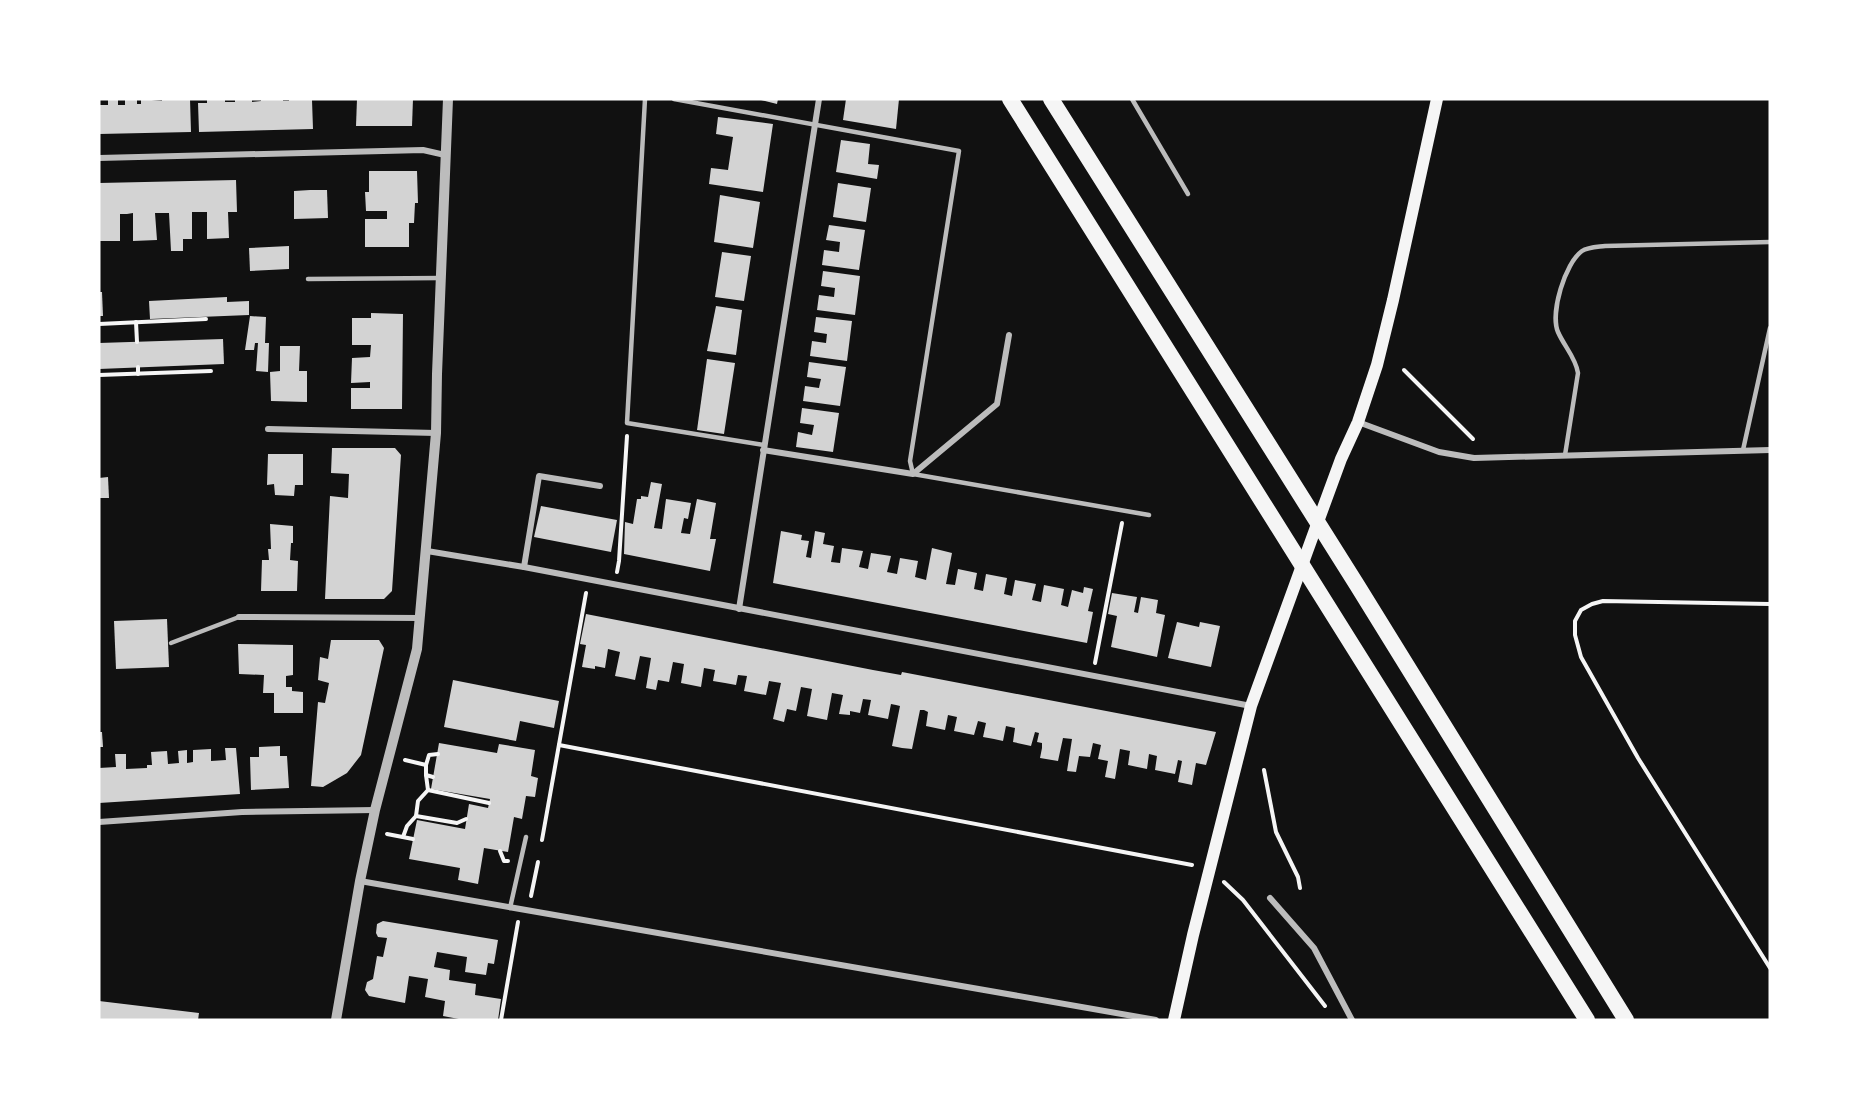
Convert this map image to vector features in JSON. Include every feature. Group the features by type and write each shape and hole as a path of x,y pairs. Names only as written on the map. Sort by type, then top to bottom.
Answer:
{"highway":[{"path":"1010,99 1587,1020"},
{"path":"1051,99 1357,585 1626,1020"}],"main road":[{"path":"1174,1020 1251,706 1341,459 1358,422 1377,364 1394,300 1437,99"}],"street":[{"path":"336,1020 375,810 417,649 421,618 436,433 448,99"},
{"path":"738,609 819,99"},
{"path":"99,158 423,150 445,155"},
{"path":"764,447 913,474 997,404 1008,335"},
{"path":"1358,422 1439,453 1474,458 1770,450"},
{"path":"268,429 436,433"},
{"path":"524,567 539,476 600,486"},
{"path":"427,551 524,567 1251,706"},
{"path":"239,617 421,618"},
{"path":"99,822 242,812 375,810"},
{"path":"360,881 1156,1020"},
{"path":"1270,898 1314,948 1353,1020"}],"lane":[{"path":"645,99 627,423 764,447"},
{"path":"674,99 959,151 910,460 913,474 1149,514"},
{"path":"1132,99 1188,194"},
{"path":"1565,455 1578,373 1577,366 1558,332 1555,321 1564,276 1572,261 1584,250 1605,246 1770,242"},
{"path":"308,279 441,278"},
{"path":"1743,450 1770,328"},
{"path":"171,643 239,617"},
{"path":"510,908 526,837"}],"path":[{"path":"99,324 206,319"},
{"path":"136,322 137,342"},
{"path":"138,367 138,374"},
{"path":"1404,370 1473,439"},
{"path":"99,375 211,371"},
{"path":"613,585 619,561 627,423"},
{"path":"1092,676 1124,510"},
{"path":"541,844 588,580"},
{"path":"1770,604 1603,601 1581,610 1575,621 1575,635 1581,657 1638,758 1770,968"},
{"path":"559,745 1211,869 1243,900 1327,1008"},
{"path":"403,837 406,826 416,816 418,801 428,790 426,765 429,755 438,754"},
{"path":"417,763 426,765"},
{"path":"1264,770 1276,832 1298,877 1300,888"},
{"path":"426,775 433,777"},
{"path":"428,790 489,803"},
{"path":"416,816 457,823 466,819"},
{"path":"397,836 413,839"},
{"path":"529,911 539,856"},
{"path":"501,1020 520,910"}],"building":[{"path":"108,99 118,99 118,105 125,105 125,99 137,99 137,104 141,104 141,99 162,101 162,99 190,99 191,132 99,134 99,105 108,105"},
{"path":"207,99 225,99 225,102 235,102 235,99 252,99 252,102 261,101 261,99 312,100 313,129 199,132 198,103 207,103"},
{"path":"357,99 413,99 412,126 356,126"},
{"path":"757,99 778,99 777,104"},
{"path":"846,99 899,99 896,129 843,120"},
{"path":"718,117 773,124 763,192 709,184 711,168 728,170 733,137 716,134"},
{"path":"841,140 870,144 868,164 879,165 877,179 836,172"},
{"path":"369,171 417,171 418,203 415,203 414,223 409,223 409,247 365,247 365,219 387,219 387,211 366,211 365,192 369,192"},
{"path":"236,180 237,212 228,212 229,238 207,239 207,212 192,212 192,239 183,239 183,251 171,251 169,213 155,213 157,240 133,241 133,213 120,214 120,241 99,241 99,183"},
{"path":"838,183 871,188 866,222 833,217"},
{"path":"327,190 328,218 294,219 294,191"},
{"path":"720,195 760,202 753,248 714,242"},
{"path":"829,225 865,230 859,270 822,265 824,250 839,252 840,242 826,240"},
{"path":"289,246 289,269 250,271 249,248"},
{"path":"722,252 751,256 744,301 715,297"},
{"path":"823,271 860,276 855,315 817,310 819,295 834,297 835,288 821,286"},
{"path":"99,292 102,292 103,316 99,316"},
{"path":"227,297 227,302 249,301 249,315 150,319 149,301"},
{"path":"716,306 742,310 736,355 707,351"},
{"path":"371,313 403,314 402,409 351,409 351,388 370,388 370,382 351,383 352,358 370,357 371,345 352,345 352,318 371,318"},
{"path":"250,316 266,317 265,343 269,343 268,372 256,371 258,343 255,343 254,350 245,350"},
{"path":"816,317 852,321 847,361 810,356 812,341 826,343 827,334 814,332"},
{"path":"223,339 224,364 99,369 99,343"},
{"path":"280,346 300,346 299,371 307,371 307,402 271,401 270,372 280,371"},
{"path":"707,359 735,363 724,434 697,430"},
{"path":"809,362 846,367 840,406 803,401 805,386 819,388 821,379 807,377"},
{"path":"802,408 839,413 833,452 796,447 798,432 812,435 814,425 800,423"},
{"path":"332,448 395,448 401,455 392,591 384,599 325,599 330,496 348,498 349,474 331,473"},
{"path":"268,454 303,454 303,485 295,485 294,496 275,495 274,484 267,485"},
{"path":"108,477 109,498 99,498 99,478"},
{"path":"651,482 662,484 654,528 662,529 666,499 691,503 688,519 684,518 681,533 690,534 697,499 716,503 710,539 716,539 710,571 624,554 625,522 633,524 637,499 641,499 641,496 648,497"},
{"path":"541,506 617,520 611,552 534,537"},
{"path":"270,524 293,526 290,560 298,561 297,591 261,591 262,560 269,560 268,549 271,549"},
{"path":"781,531 802,535 801,540 809,541 806,557 811,558 815,531 825,533 823,544 834,546 831,562 840,563 842,548 863,551 859,567 868,569 871,553 891,556 887,572 897,574 900,558 918,561 915,577 926,580 932,548 952,553 946,584 955,585 958,569 977,573 974,589 983,591 986,574 1007,578 1004,594 1012,596 1015,580 1036,584 1032,600 1041,602 1044,585 1064,589 1061,605 1068,607 1072,590 1083,593 1084,587 1093,589 1088,611 1093,612 1087,643 773,583"},
{"path":"1112,593 1137,597 1134,612 1138,613 1141,597 1158,600 1156,613 1165,615 1157,657 1111,647 1117,616 1108,614"},
{"path":"586,614 873,670 901,675 902,672 1216,732 1206,765 1196,763 1192,785 1178,782 1182,761 1178,760 1175,774 1155,770 1157,756 1149,754 1147,769 1128,765 1130,751 1120,749 1115,779 1105,777 1108,761 1098,759 1101,745 1093,743 1090,757 1079,756 1076,772 1067,771 1072,739 1063,738 1058,761 1040,758 1042,743 1037,742 1039,733 1035,732 1031,746 1013,742 1015,728 1006,726 1003,741 983,737 986,723 978,721 974,735 954,731 957,717 948,715 945,730 926,726 928,712 924,710 920,710 912,749 902,748 892,746 900,706 891,704 888,719 868,715 871,700 863,699 860,713 850,711 850,715 839,714 843,695 832,693 827,720 807,716 812,689 801,687 796,711 787,709 784,722 773,719 781,683 769,681 766,695 744,691 747,676 738,675 736,685 713,681 715,670 704,668 701,687 681,683 684,664 673,662 669,682 658,680 656,690 646,688 651,658 640,656 635,680 615,676 620,652 608,649 605,668 582,667 586,645 580,644"},
{"path":"167,619 169,667 116,669 114,621"},
{"path":"1177,622 1199,627 1200,622 1220,626 1211,667 1168,658"},
{"path":"331,640 379,640 384,648 361,755 347,773 323,787 311,786 318,702 325,703 329,683 318,680 320,657 328,659"},
{"path":"238,644 293,645 293,675 286,676 286,687 292,687 292,691 303,692 303,713 274,713 274,693 263,693 264,675 239,674"},
{"path":"453,680 559,701 554,728 520,721 516,741 444,727"},
{"path":"99,732 102,732 103,747 99,747"},
{"path":"439,743 497,753 499,744 535,750 531,776 538,778 535,797 526,796 522,819 514,817 508,852 484,848 478,884 458,880 460,868 409,859 417,820 465,829 469,804 488,808 490,799 431,789"},
{"path":"280,746 280,756 287,756 289,788 251,790 250,757 259,757 259,747"},
{"path":"225,748 236,748 240,794 99,803 99,768 116,767 115,754 126,754 126,769 147,768 147,765 152,765 151,752 167,751 168,764 179,763 178,751 187,750 187,763 193,762 193,750 211,749 211,761 226,760"},
{"path":"383,921 498,940 494,964 488,963 486,975 465,972 467,957 437,952 434,967 450,970 449,980 476,984 475,995 501,999 498,1020 464,1020 443,1016 445,1001 425,997 428,979 409,976 405,1003 369,996 365,990 367,982 373,979 377,956 383,957 387,938 378,937 376,933 377,924"},
{"path":"99,1001 199,1013 198,1020 99,1020"}]}
